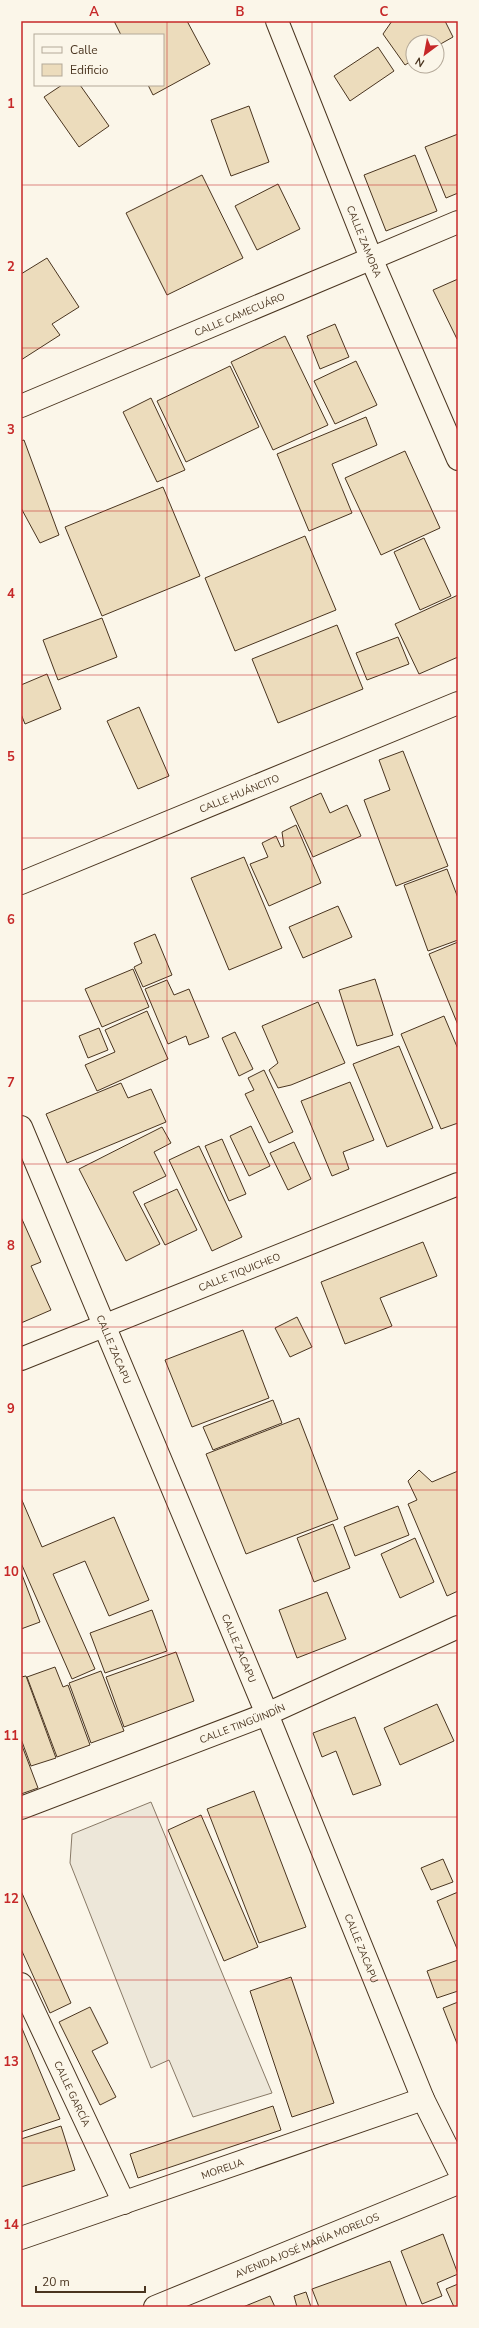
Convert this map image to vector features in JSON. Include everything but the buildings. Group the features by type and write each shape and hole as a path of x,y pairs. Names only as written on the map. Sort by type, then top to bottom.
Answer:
{"street":[{"name":"CALLE ZAMORA","path":"277,21 371,258 458,459"},
{"name":"CALLE CAMECUÁRO","path":"21,406 458,222"},
{"name":"CALLE HUÁNCITO","path":"21,883 458,703"},
{"name":"CALLE ZACAPU","path":"21,1127 267,1714 423,2099 458,2169"},
{"name":"CALLE TIQUICHEO","path":"21,1359 458,1184"},
{"name":"CALLE TINGÜINDÍN","path":"21,1808 267,1714 458,1627"},
{"name":"CALLE GARCÍA","path":"21,1984 124,2203"},
{"name":"MORELIA","path":"21,2238 423,2099"},
{"name":"AVENIDA JOSÉ MARÍA MORELOS","path":"155,2307 458,2183"}],"shaded area":[{"path":"151,1802 272,2093 193,2117 169,2060 151,2068 70,1863 72,1834"}]}
